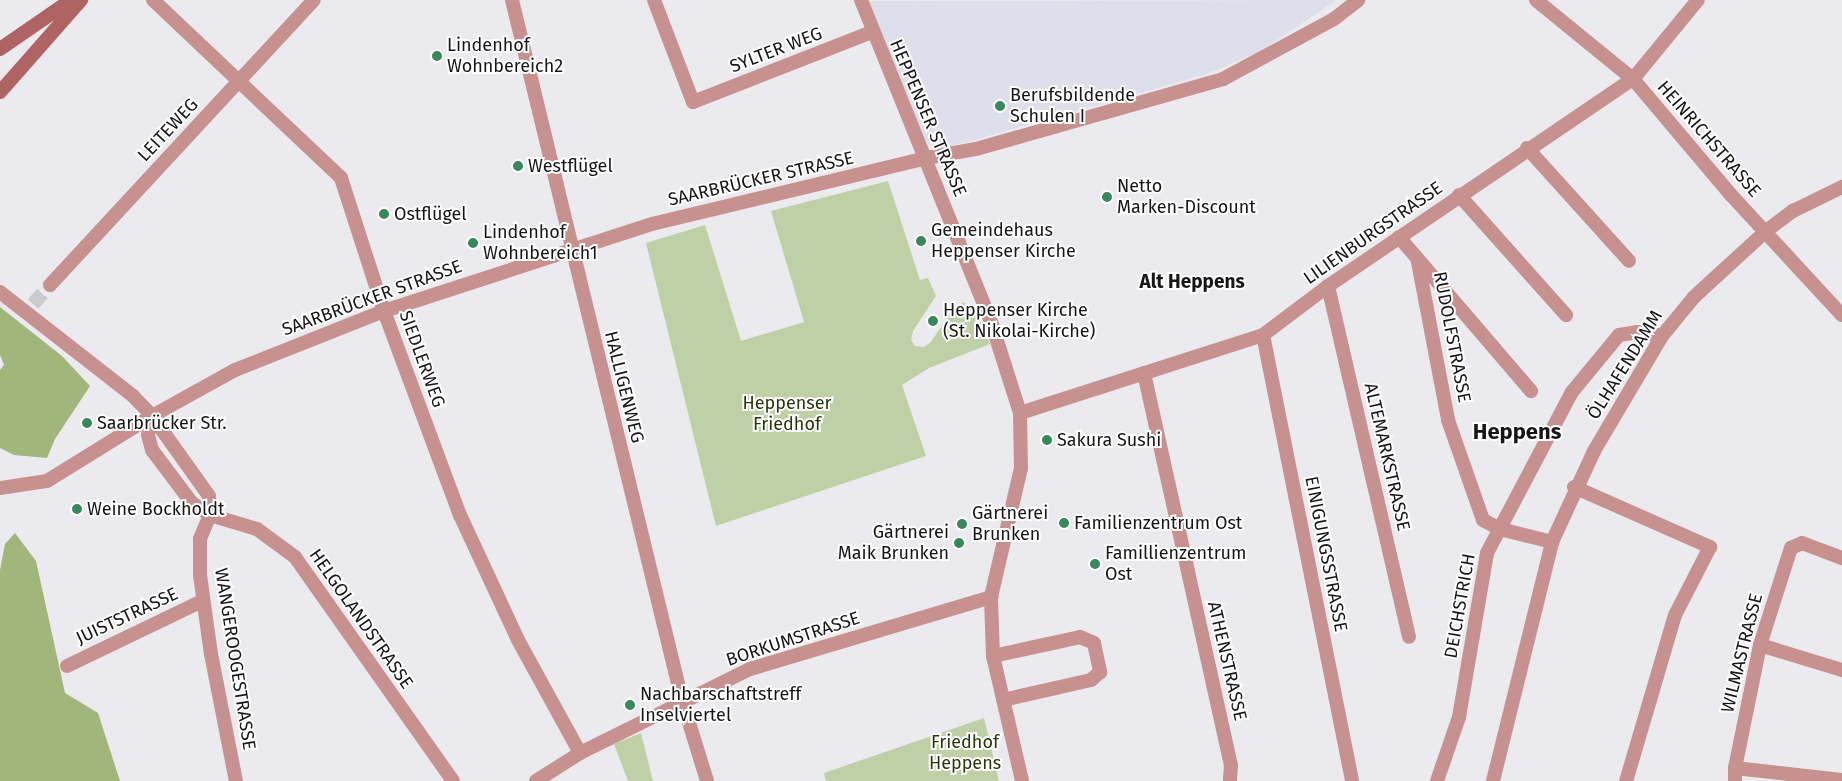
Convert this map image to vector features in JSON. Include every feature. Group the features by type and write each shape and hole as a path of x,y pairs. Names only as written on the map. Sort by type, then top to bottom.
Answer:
{"main road":[{"path":"0,49 71,0"},
{"path":"0,92 81,0"}],"street":[{"name":"SIEDLERWEG","path":"153,0 341,178 384,311 460,515 518,640 580,753"},
{"name":"LEITEWEG","path":"50,285 314,0"},
{"name":"HALLIGENWEG","path":"512,0 570,248 682,700 707,781"},
{"name":"SYLTER WEG","path":"654,0 693,102 872,32"},
{"name":"HEPPENSER STRASSE","path":"861,0 872,32 926,158 992,325 1020,413 1021,468 991,597 993,656 1022,781"},
{"name":"SAARBRÜCKER STRASSE","path":"0,488 47,481 152,416 235,370 384,311 570,248 652,224 926,158 976,149 1223,79 1334,19 1358,0"},
{"name":"HEINRICHSTRASSE","path":"1536,0 1632,79 1842,315"},
{"name":"LILIENBURGSTRASSE","path":"1020,413 1263,335 1328,286 1459,195 1632,79 1698,0"},
{"path":"1527,148 1629,261"},
{"name":"ÖLHAFENDAMM","path":"1493,781 1552,542 1574,487 1662,336 1694,297 1766,231 1793,211 1842,186"},
{"path":"1459,195 1566,315"},
{"path":"1399,237 1418,262 1531,391"},
{"name":"RUDOLFSTRASSE","path":"1418,262 1448,420 1483,520 1500,529 1552,542"},
{"name":"ALTEMARKSTRASSE","path":"1328,286 1409,637"},
{"path":"0,292 30,308 133,396 152,416 209,496 210,515"},
{"name":"DEICHSTRICH","path":"1437,781 1459,717 1487,553 1572,392 1619,335 1638,332 1662,336"},
{"name":"EINIGUNGSSTRASSE","path":"1263,335 1352,781"},
{"name":"ATHENSTRASSE","path":"1144,373 1231,766 1230,781"},
{"name":"HELGOLANDSTRASSE","path":"152,416 148,434 152,450 192,503 210,515 257,529 295,557 453,781"},
{"path":"1574,487 1710,548 1676,615 1626,781"},
{"name":"WANGEROOGESTRASSE","path":"210,515 200,539 202,601 236,781"},
{"name":"WILMASTRASSE","path":"1735,775 1760,645 1791,548 1802,543 1842,558"},
{"name":"BORKUMSTRASSE","path":"536,781 580,753 682,700 750,669 991,597"},
{"name":"JUISTSTRASSE","path":"67,666 202,601"},
{"path":"993,656 1080,638 1094,643 1096,652 1100,672 1092,680 1002,700"},
{"path":"1760,645 1842,670"},
{"path":"1735,775 1842,780"}],"shaded area":[{"name":"Berufsbildende Schulen I","path":"1337,0 1259,52 1204,75 938,150 920,138 869,1"}],"green space":[{"name":"Heppenser Friedhof","path":"888,181 920,280 928,278 936,296 913,331 911,340 915,346 924,347 931,342 953,309 957,311 963,302 976,310 990,344 929,368 902,385 926,456 716,526 646,243 705,225 741,341 804,322 771,211"},
{"path":"0,307 62,356 90,386 55,439 47,458 14,455 0,448 0,370 4,365 0,355"},
{"path":"15,533 36,561 65,693 98,713 120,781 0,781 0,570 5,544"},
{"name":"Friedhof Heppens","path":"984,718 999,781 826,781 824,773"},
{"path":"641,733 653,781 628,781 614,744"}],"tunnel":[{"path":"33,304 50,285"}],"place":[{"name":"Lindenhof Wohnbereich2","path":"437,56"},
{"name":"Berufsbildende Schulen I","path":"1000,106"},
{"name":"Westflügel","path":"518,166"},
{"name":"Netto Marken-Discount","path":"1107,197"},
{"name":"Ostflügel","path":"384,214"},
{"name":"Gemeindehaus Heppenser Kirche","path":"921,241"},
{"name":"Lindenhof Wohnbereich1","path":"473,243"},
{"name":"Heppenser Kirche (St. Nikolai-Kirche)","path":"933,321"},
{"name":"Saarbrücker Str.","path":"87,423"},
{"name":"Sakura Sushi","path":"1047,440"},
{"name":"Weine Bockholdt","path":"77,509"},
{"name":"Familienzentrum Ost","path":"1064,523"},
{"name":"Gärtnerei Brunken","path":"962,524"},
{"name":"Gärtnerei Maik Brunken","path":"959,543"},
{"name":"Famillienzentrum Ost","path":"1095,564"},
{"name":"Nachbarschaftstreff Inselviertel","path":"630,705"}],"district":[{"name":"Alt Heppens","path":"1192,282"},
{"name":"Heppens","path":"1517,432"}]}
